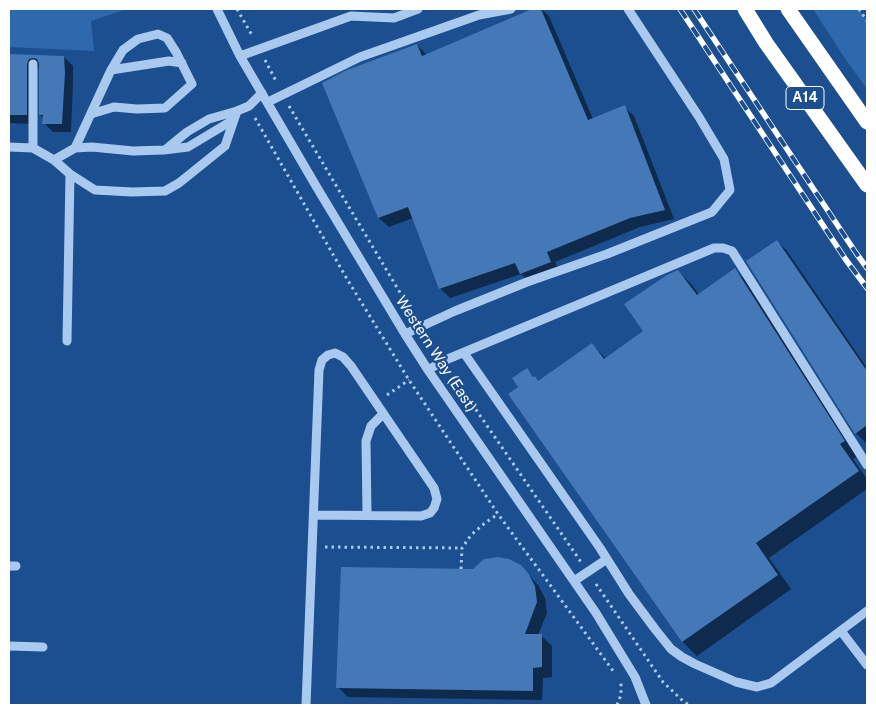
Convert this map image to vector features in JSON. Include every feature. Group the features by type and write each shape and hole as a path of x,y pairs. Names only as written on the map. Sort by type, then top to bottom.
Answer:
{"highway":[{"name":"A14","path":"745,9 766,44 867,185"},
{"name":"A14","path":"788,9 867,122"}],"street":[{"name":"Western Way (East)","path":"217,9 240,56 404,334 596,613 635,677 646,705"},
{"path":"240,56 351,16 394,18 418,9"},
{"path":"268,102 360,57 479,15 511,9"},
{"path":"404,334 527,282 607,254 712,212 730,190 724,159 699,117 628,9"},
{"path":"75,148 111,70 123,50 138,39 158,34 167,38 192,84 164,108 114,108 92,114"},
{"path":"111,70 170,61 182,63"},
{"path":"33,64 33,148"},
{"path":"164,150 187,132 209,120 249,106 262,93"},
{"path":"9,147 33,148 54,160 70,174 96,190 164,191 179,183 225,146 237,111"},
{"path":"54,160 75,148 92,147 133,151 188,147 233,120"},
{"path":"67,341 70,174"},
{"path":"428,370 464,353 714,248 722,248 732,251 867,465"},
{"path":"306,705 319,370 322,360 328,355 335,353 344,357 434,488 437,499 430,513 421,516 314,515"},
{"path":"464,353 655,629 672,649 694,664 736,682 757,687 771,683 867,611"},
{"path":"367,515 366,441 371,426 383,414"},
{"path":"574,581 607,559"},
{"path":"841,630 867,665"},
{"path":"9,646 43,647"}],"path":[{"path":"859,9 867,21"},
{"path":"249,106 347,279 409,380 498,514 618,678 621,685 618,705"},
{"path":"375,402 409,380"},
{"path":"461,569 462,548 471,535 498,514"},
{"path":"313,547 462,548"}],"shaded area":[{"path":"9,9 127,9 91,21 94,51 9,47"},
{"path":"813,9 859,9 867,21 867,89 846,60"}],"building":[{"path":"532,9 541,9 588,120 625,105 665,210 630,218 547,252 551,262 520,274 515,263 439,289 408,207 378,218 322,83 347,70 417,44 422,56"},
{"path":"9,54 64,56 62,124 42,124 43,115 39,115 39,64 37,59 33,58 29,59 27,64 27,115 9,115"},
{"path":"777,240 867,371 867,425 855,434 746,261"},
{"path":"735,268 845,441 840,444 859,471 756,543 778,575 682,642 508,394 518,387 512,378 527,368 538,381 592,343 604,359 643,331 624,304 667,275 678,270 697,295"},
{"path":"498,557 509,559 521,565 535,586 537,602 525,634 542,634 542,667 533,668 533,691 336,688 341,567 473,569 484,559"}],"railway":[{"path":"680,9 846,260 867,288"},
{"path":"694,9 867,268"}]}
